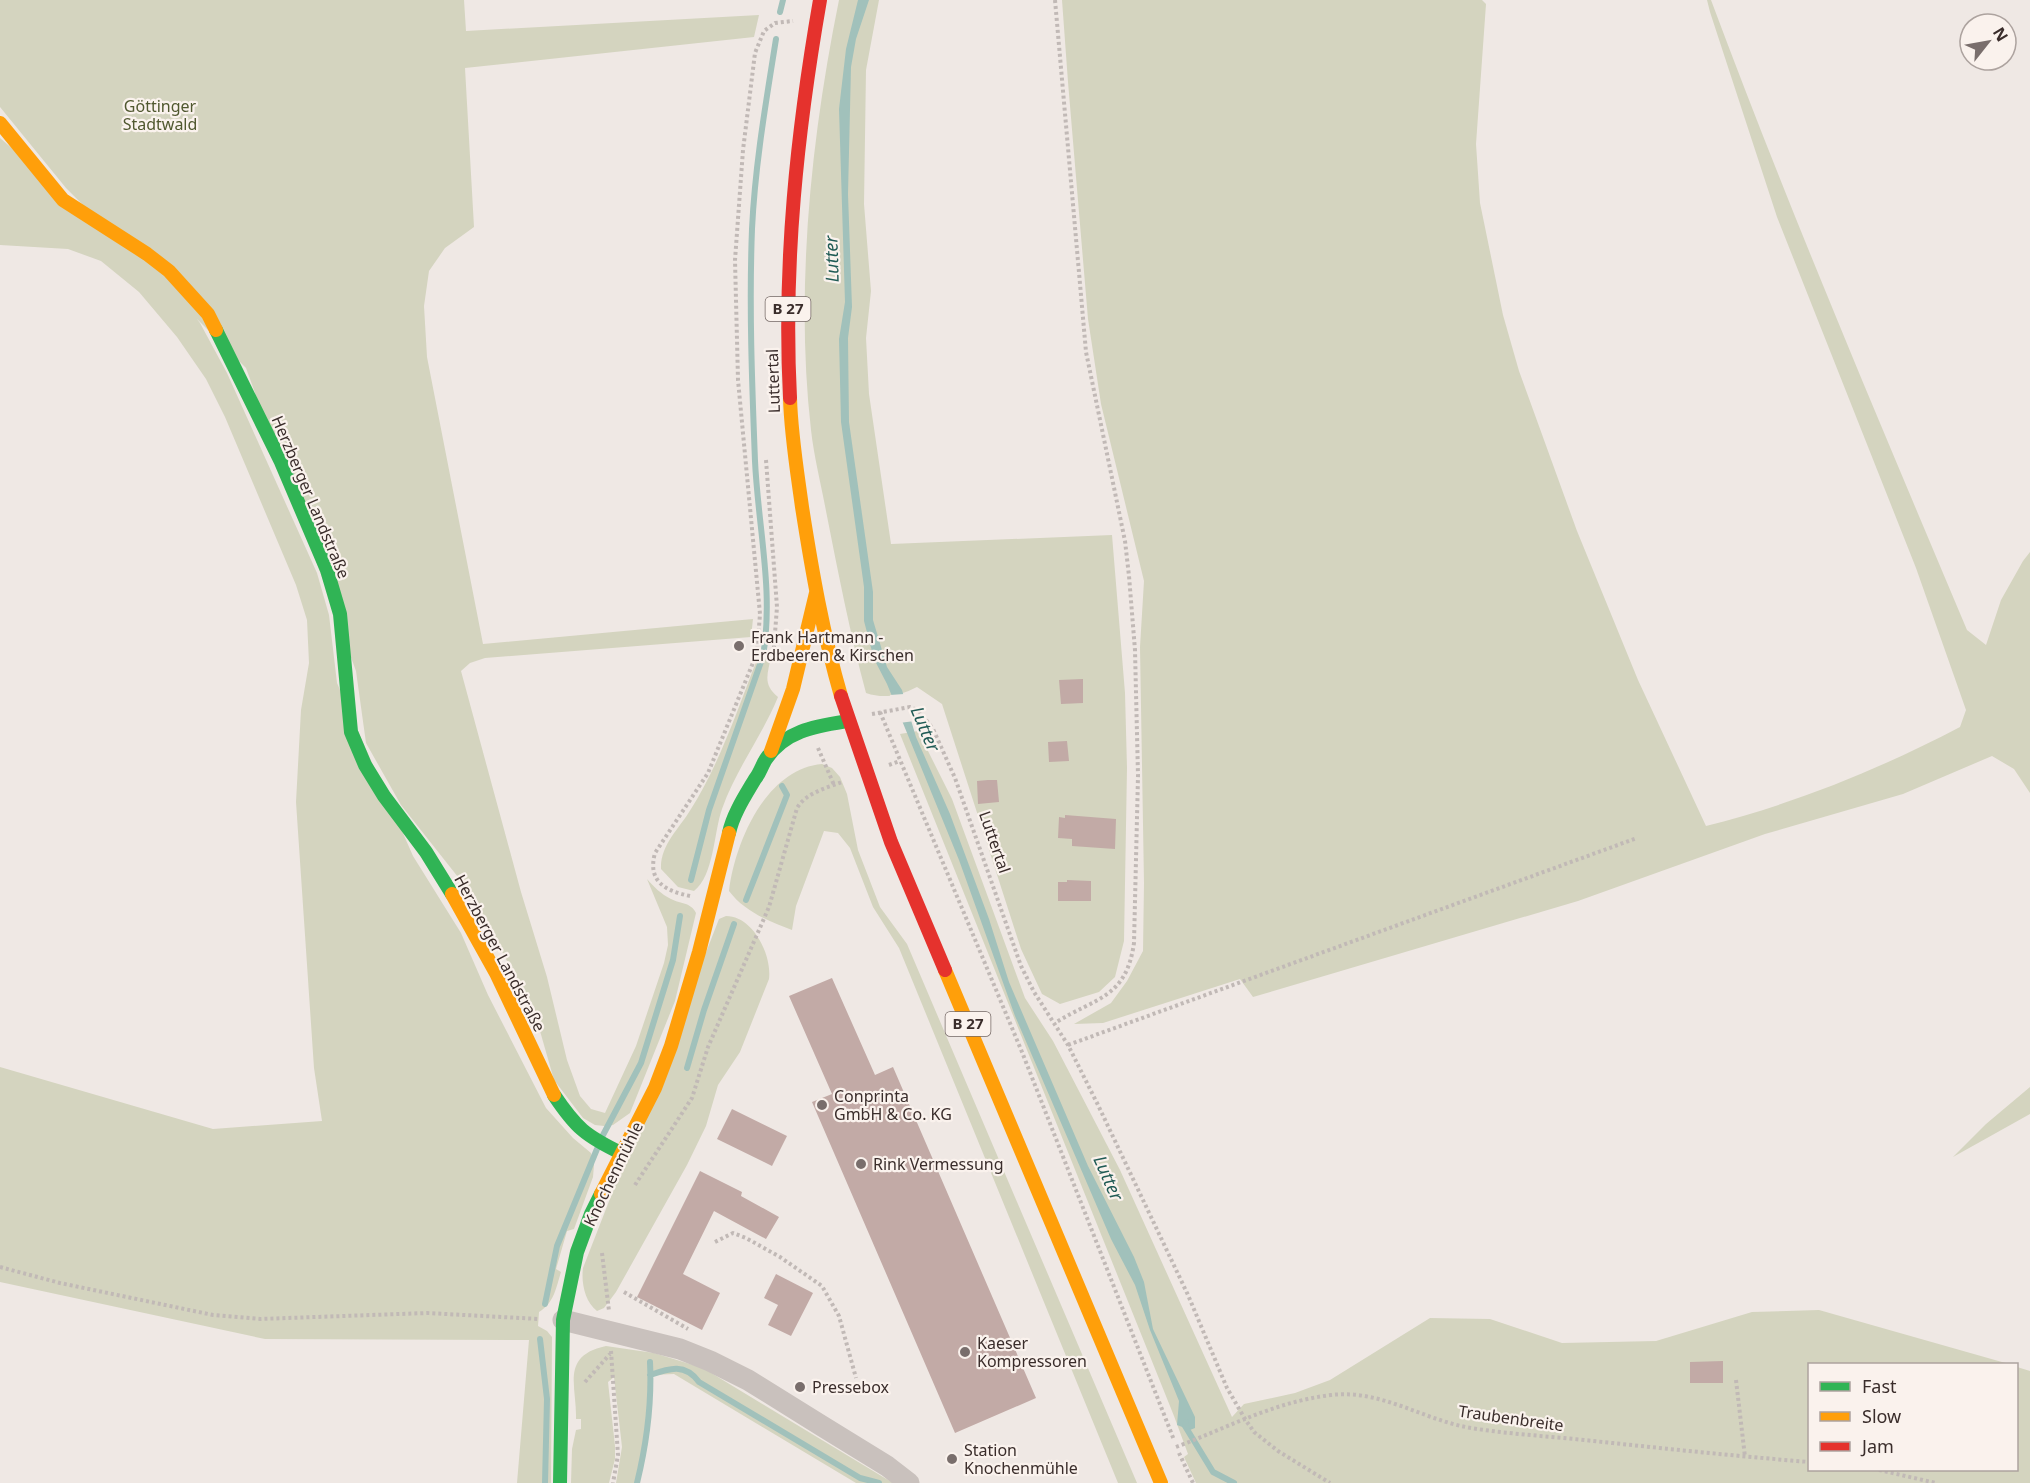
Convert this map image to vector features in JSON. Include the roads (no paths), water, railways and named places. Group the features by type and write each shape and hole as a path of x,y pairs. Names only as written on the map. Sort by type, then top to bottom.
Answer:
{"street":[{"name":"Luttertal","path":"820,0 805,91 793,193 788,326 791,426 816,593 827,645 848,721"},
{"name":"Herzberger Landstraße","path":"0,123 63,200 162,265 189,291 208,314 281,462 327,570 340,614 351,732 365,765 384,796 426,852 458,904 496,973 558,1102 570,1119 592,1139 621,1154"},
{"path":"771,751 793,688 816,593"},
{"name":"Knochenmühle","path":"762,769 780,755 815,740 848,721"},
{"name":"Knochenmühle","path":"560,1483 563,1320 577,1252 591,1214 655,1088 671,1046 699,952 730,828 744,797 771,751 785,738 809,727 848,721"},
{"name":"B 27","path":"848,721 865,774 898,860 1161,1483"},
{"path":"563,1320 680,1349 710,1361 748,1380 887,1466 909,1483"}],"water":[{"path":"858,0 869,0 856,39 851,67 848,194 852,307 848,338 849,422 873,592 873,620 887,667 902,690 916,737 950,814 989,919 1009,982 1088,1166 1134,1257 1144,1282 1153,1329 1195,1417 1195,1428 1190,1430 1177,1425 1179,1401 1150,1330 1135,1285 1111,1239 1015,1016 959,860 887,684 874,659 864,621 864,587 841,422 839,339 845,302 839,109 846,49"}],"waterway":[{"path":"780,12 783,0"},
{"path":"691,880 709,810 763,656 766,632 766,583 755,461 751,258 758,157 776,39"},
{"path":"746,900 787,795 782,786"},
{"path":"603,1135 641,1063 673,960 680,916"},
{"path":"687,1068 704,1010 734,924"},
{"path":"545,1304 557,1246 597,1149"},
{"path":"540,1339 547,1399 545,1483"},
{"path":"637,1483 648,1422 650,1362"},
{"path":"650,1375 671,1369 688,1372 699,1382 860,1478 879,1483"},
{"path":"1186,1422 1185,1426 1213,1472 1234,1483"}],"place":[{"name":"Frank Hartmann - Erdbeeren & Kirschen","path":"739,646"},
{"name":"Conprinta GmbH & Co. KG","path":"822,1105"},
{"name":"Rink Vermessung","path":"861,1164"},
{"name":"Kaeser Kompressoren","path":"965,1352"},
{"name":"Pressebox","path":"800,1387"},
{"name":"Station Knochenmühle","path":"952,1459"}],"park label":[{"name":"Göttinger Stadtwald","path":"160,115"}],"water label":[{"name":"Lutter","path":"832,259"},
{"name":"Lutter","path":"925,729"},
{"name":"Lutter","path":"1108,1178"}]}
